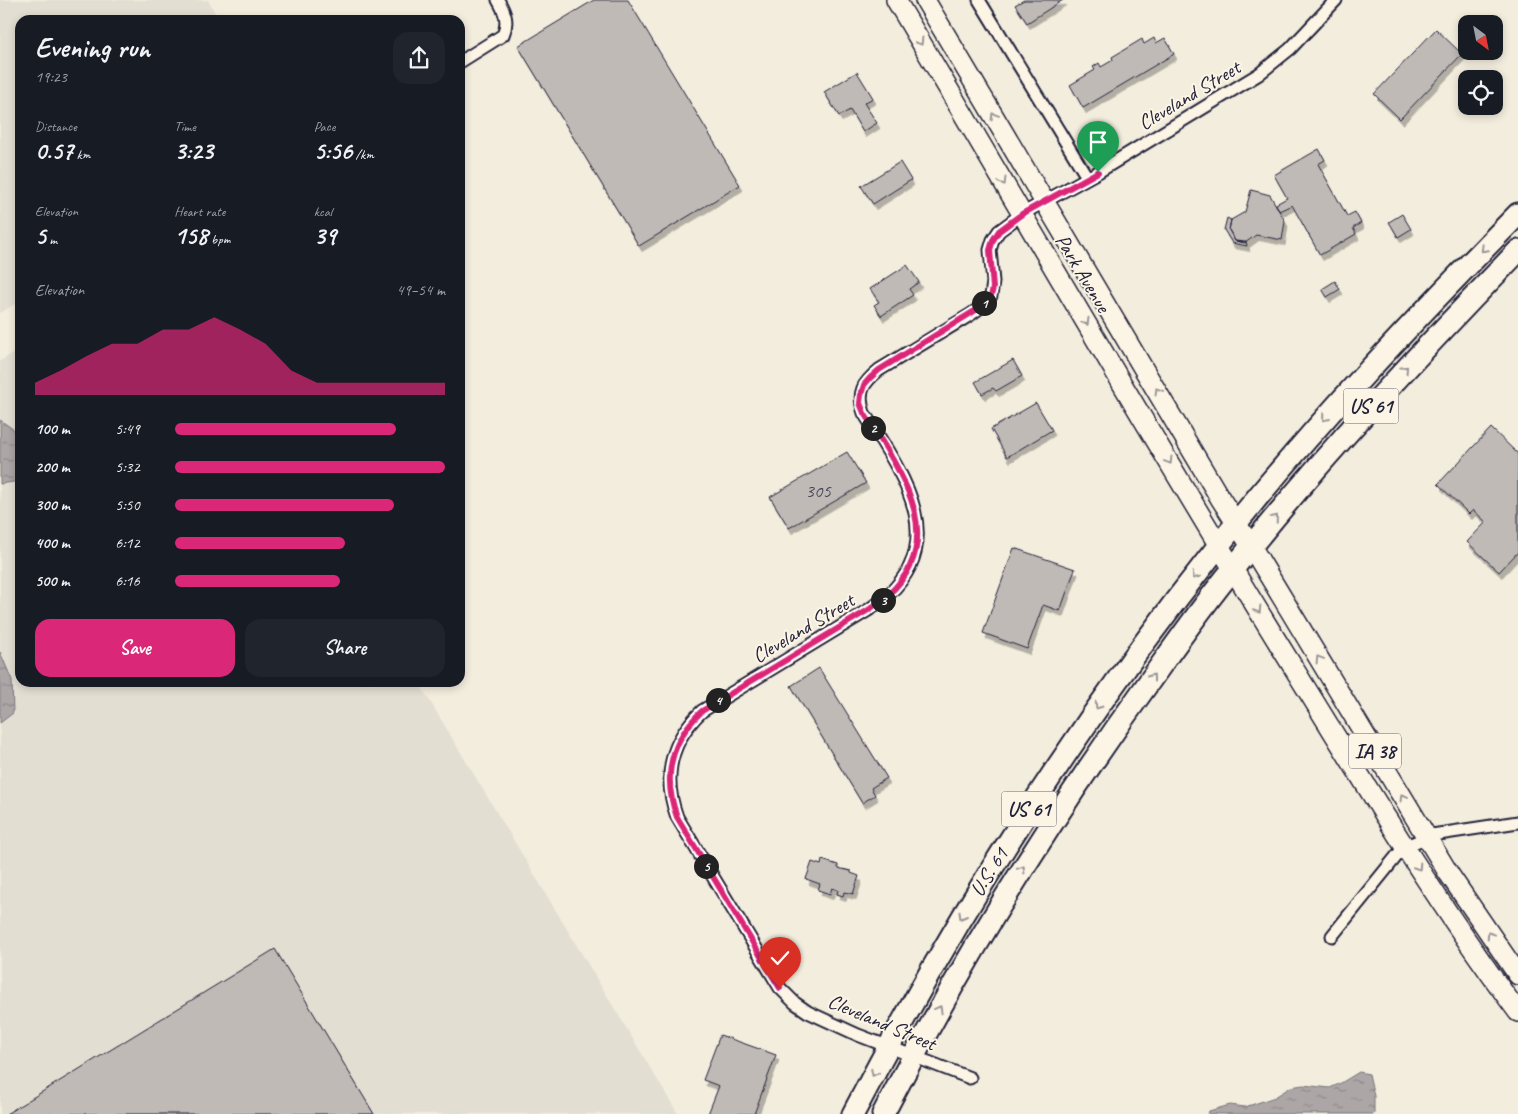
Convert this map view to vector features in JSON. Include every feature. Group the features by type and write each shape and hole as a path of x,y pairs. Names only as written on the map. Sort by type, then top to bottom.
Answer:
{"highway":[{"name":"US 61","path":"1236,524 1372,366 1518,214"},
{"name":"US 61","path":"1232,569 1383,393 1518,251"},
{"name":"U.S. 61","path":"853,1114 888,1047 967,908 1055,770 1148,637 1236,524"},
{"name":"U.S. 61","path":"883,1114 912,1057 995,912 1079,781 1177,642 1232,569"}],"main road":[{"name":"Park Avenue","path":"896,0 1232,569"},
{"name":"Park Avenue","path":"925,0 1236,524"},
{"name":"IA 38","path":"1236,524 1449,874 1518,975"},
{"name":"IA 38","path":"1232,569 1404,847 1457,929 1518,1012"}],"street":[{"path":"465,59 503,35 506,24 505,12 498,0"},
{"path":"979,0 1087,177"},
{"name":"Cleveland Street","path":"970,1078 912,1057 808,1012 794,1003 780,988 677,817 671,794 670,773 673,755 682,734 691,721 702,711 870,609 888,596 906,572 912,559 918,532 916,509 907,487 864,413 860,403 864,385 879,370 981,307 991,296 993,288 990,250 993,240 999,231 1022,214 1259,74 1290,49 1336,0"},
{"path":"1332,936 1404,847 1427,837 1495,824 1518,822"}],"shaded area":[{"path":"0,0 208,0 216,15 15,15 15,304 0,313"},
{"path":"15,352 15,687 421,687 678,1114 0,1114 0,361"}],"water":[{"path":"0,420 15,430 15,482 0,484"},
{"path":"0,652 12,680 13,713 0,723"},
{"path":"1359,1072 1369,1074 1374,1096 1374,1114 1208,1114 1209,1111 1230,1105 1245,1107 1275,1097 1291,1087 1303,1085 1330,1088"}],"building":[{"path":"594,0 628,0 740,185 639,246 518,46"},
{"path":"1024,0 1063,0 1027,23 1015,5"},
{"path":"1436,29 1458,50 1458,58 1400,119 1374,94"},
{"path":"1154,38 1156,43 1165,38 1174,54 1083,108 1070,85 1095,70 1093,67 1099,63 1101,67 1113,60 1112,57 1142,39 1144,44"},
{"path":"857,72 873,98 864,103 877,123 863,132 850,110 839,116 824,92"},
{"path":"1319,149 1325,160 1318,164 1347,216 1355,212 1361,223 1353,228 1356,234 1320,255 1292,205 1279,211 1276,204 1287,198 1274,175"},
{"path":"900,162 911,180 873,204 861,186"},
{"path":"1251,190 1270,195 1285,221 1282,240 1256,235 1245,243 1235,241 1229,230 1231,220 1245,212"},
{"path":"1402,214 1411,229 1398,237 1389,222"},
{"path":"1227,218 1231,220 1229,230 1235,241 1246,242 1247,246 1232,243 1224,230"},
{"path":"907,265 919,282 909,289 913,295 881,316 874,305 879,302 870,289"},
{"path":"1335,281 1340,289 1327,297 1322,289"},
{"path":"1013,360 1022,376 996,391 993,388 982,394 975,382"},
{"path":"1036,403 1052,430 1007,457 991,429"},
{"path":"1491,428 1518,454 1518,552 1499,572 1467,542 1486,522 1473,510 1469,514 1438,484"},
{"path":"847,452 866,483 789,528 770,497"},
{"path":"1014,548 1075,569 1060,611 1043,605 1027,649 983,633"},
{"path":"819,668 887,778 871,788 875,795 862,803 791,686"},
{"path":"822,860 838,865 838,868 851,871 851,873 859,876 853,894 844,892 843,896 837,894 838,890 832,888 830,894 818,890 820,884 806,879 812,862 821,865"},
{"path":"275,949 374,1114 6,1114"},
{"path":"720,1035 776,1055 754,1114 708,1114 719,1086 703,1080"}],"route":[{"path":"780,988 677,817 669,786 673,755 682,734 691,721 702,711 870,609 888,596 898,584 906,572 915,549 918,532 916,509 907,487 864,413 860,403 864,385 879,370 970,315 991,296 994,282 990,250 993,240 999,231 1022,214 1098,172"}]}
